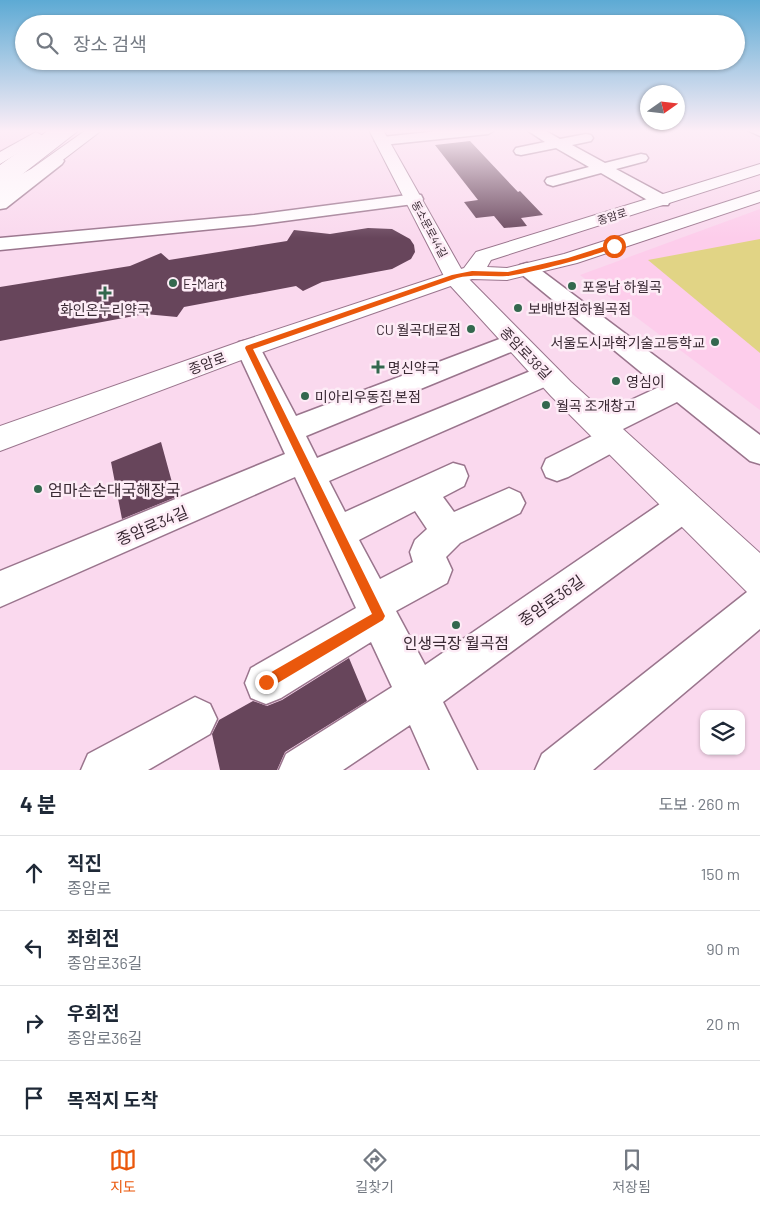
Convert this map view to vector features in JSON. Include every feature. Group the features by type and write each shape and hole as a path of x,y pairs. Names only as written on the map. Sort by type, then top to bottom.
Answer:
{"main road":[{"path":"0,183 23,166"},
{"path":"0,187 28,166"},
{"path":"0,192 46,166"},
{"name":"동소문로44길","path":"396,166 463,275"},
{"name":"종암로","path":"463,275 483,256 760,169"},
{"name":"종암로","path":"0,439 248,348 463,275 508,274 527,269 605,248 760,196"},
{"name":"종암로38길","path":"463,275 515,341 547,375 760,579"}],"street":[{"path":"0,204 49,166"},
{"path":"598,166 662,201"},
{"path":"553,181 610,166"},
{"path":"0,244 254,220 415,199"},
{"path":"527,269 760,452"},
{"path":"301,455 515,341"},
{"path":"248,348 454,770"},
{"path":"301,455 547,375"},
{"path":"557,468 607,433 679,389"},
{"name":"종암로34길","path":"0,589 301,455"},
{"path":"338,533 453,476"},
{"path":"421,492 448,532"},
{"path":"266,682 434,570 427,552 448,532 509,503"},
{"name":"종암로36길","path":"418,695 684,506"},
{"path":"558,770 760,605"},
{"path":"302,770 418,695"},
{"path":"104,770 195,719"}],"shaded area":[{"name":"서울도시과학기술고등학교","path":"760,209 760,410 580,275"},
{"path":"760,239 760,353 648,260"}],"building":[{"path":"451,166 493,166 543,215 521,218 527,226 504,228 494,216 476,218 464,202 478,200"},
{"name":"E-Mart","path":"368,228 392,229 410,239 414,245 415,252 411,259 392,269 322,282 303,291 296,286 184,307 177,317 145,314 0,341 0,287 130,266 161,253 169,260 287,241 294,230 330,234"},
{"path":"161,442 176,497 122,519 111,462"},
{"path":"349,658 367,701 285,752 277,770 220,770 212,734 219,720 253,701 267,706 282,700"}],"place":[{"name":"E-Mart","path":"173,283"},
{"name":"포옹남 하월곡","path":"572,286"},
{"name":"화인온누리약국","path":"105,293"},
{"name":"보배반점하월곡점","path":"518,308"},
{"name":"CU 월곡대로점","path":"471,329"},
{"name":"서울도시과학기술고등학교","path":"715,342"},
{"name":"명신약국","path":"378,367"},
{"name":"영심이","path":"616,381"},
{"name":"미아리우동집 본점","path":"305,396"},
{"name":"월곡 조개창고","path":"546,405"},
{"name":"엄마손순대국해장국","path":"38,489"},
{"name":"인생극장 월곡점","path":"456,625"}],"route":[{"path":"266,682 379,616 248,348 455,277 472,273 508,274 614,246"}]}
